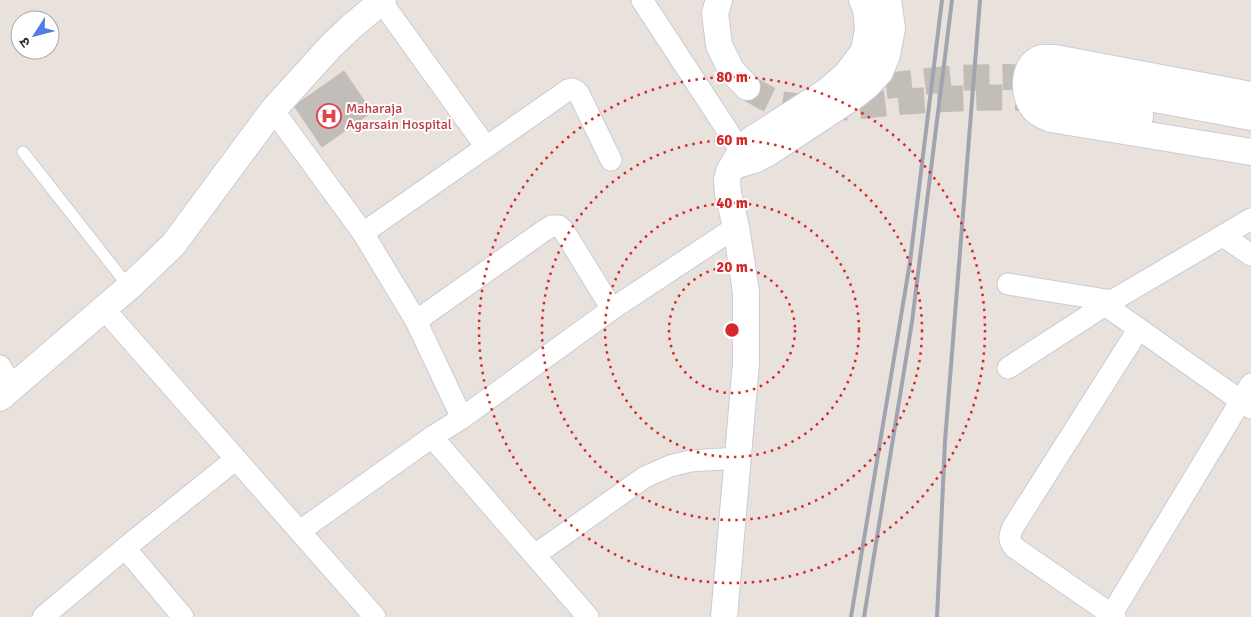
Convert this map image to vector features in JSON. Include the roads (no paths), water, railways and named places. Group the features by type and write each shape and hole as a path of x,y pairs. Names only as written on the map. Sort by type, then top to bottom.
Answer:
{"street":[{"path":"642,0 741,160"},
{"path":"719,0 715,13 719,45 731,70 754,81 747,62 734,40 732,18 737,0"},
{"path":"724,617 746,363 746,292 727,180 729,172 741,160 746,144 826,92 846,75 864,51 868,29 866,8 862,0"},
{"path":"741,160 768,153 852,98 880,72 887,55 892,28 888,0"},
{"path":"4,384 104,309 173,245 273,110 331,46 382,1 486,147"},
{"path":"1251,95 1055,58 1040,58 1032,65 1027,74 1027,95 1032,106 1039,114 1051,119 1251,152"},
{"path":"363,233 568,90 572,89 579,94 611,160"},
{"path":"1251,117 1048,89 1251,136"},
{"path":"273,110 363,233 416,321 462,418"},
{"path":"1008,368 1108,303 1251,219"},
{"path":"416,321 552,226 559,226 564,231 612,309"},
{"path":"300,532 612,309 736,227"},
{"path":"1223,236 1251,255"},
{"path":"1008,284 1108,303 1138,330 1247,397 1112,616 1015,548 1010,542 1010,536 1013,527 1138,330"},
{"path":"104,309 375,617"},
{"path":"432,437 588,617"},
{"path":"535,555 645,477 670,466 690,461 739,458"},
{"path":"43,617 236,459"},
{"path":"125,548 183,617"}],"lane":[{"path":"23,152 129,287"}],"tunnel":[{"path":"886,86 955,78 1009,77 1048,79"},
{"path":"747,87 777,103 811,108 840,108 964,98 1047,99"}],"railway":[{"path":"851,617 910,262 942,0"},
{"path":"864,617 912,322 952,0"},
{"path":"937,617 945,441 980,0"}],"place":[{"name":"Maharaja Agarsain Hospital","path":"329,116"}]}
